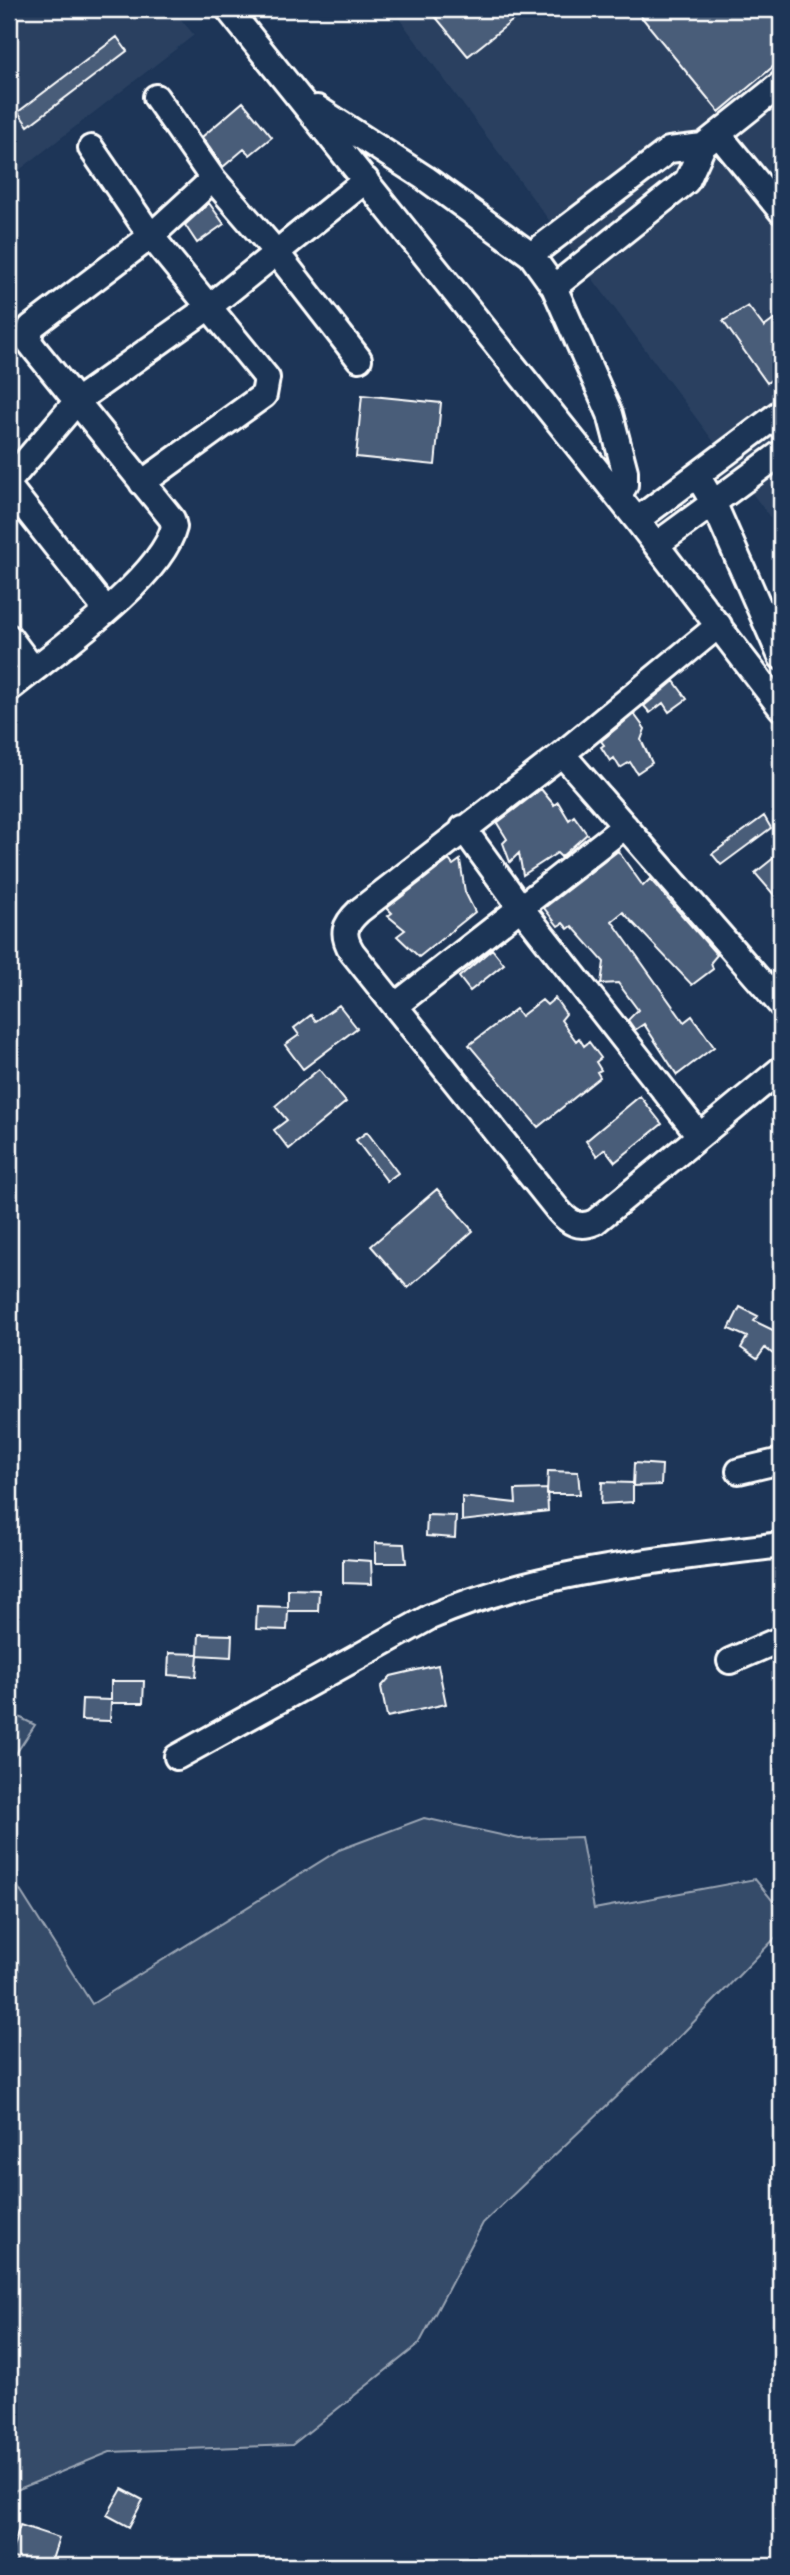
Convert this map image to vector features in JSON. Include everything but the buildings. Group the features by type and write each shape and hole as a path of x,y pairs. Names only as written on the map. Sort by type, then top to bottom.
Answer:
{"street":[{"path":"228,9 637,520 781,708"},
{"path":"554,287 688,181 711,140 781,84"},
{"path":"156,97 213,179 276,252 359,359"},
{"path":"299,97 425,178 531,255 554,287 610,414 625,471 625,485 618,496"},
{"path":"531,255 669,150 711,140"},
{"path":"711,140 781,211"},
{"path":"91,148 151,236 267,378 268,387 264,395 142,483"},
{"path":"9,689 106,610 158,559 172,537 174,527 172,519 29,342 31,327 151,236 213,179"},
{"path":"106,610 9,484 78,400 209,307 366,180"},
{"path":"637,520 781,412"},
{"path":"656,545 781,453"},
{"path":"697,475 714,504 781,657"},
{"path":"719,625 562,754 359,911 346,926 346,943 558,1210 574,1224 581,1226 595,1222 781,1069"},
{"path":"9,637 33,669"},
{"path":"562,754 781,1005"},
{"path":"396,1005 625,826"},
{"path":"463,828 521,908 699,1135"},
{"path":"739,1471 781,1461"},
{"path":"177,1757 430,1617 473,1598 562,1575 781,1545"},
{"path":"730,1661 781,1639"}],"shaded area":[{"path":"9,9 172,9 194,35 9,178"},
{"path":"392,9 781,9 781,532"},
{"path":"9,1712 35,1725 9,1764"},
{"path":"424,1818 519,1839 581,1837 594,1909 755,1879 781,1911 781,1932 682,2034 483,2223 419,2344 292,2445 110,2452 9,2493 9,1873 92,2004 339,1850"}]}
